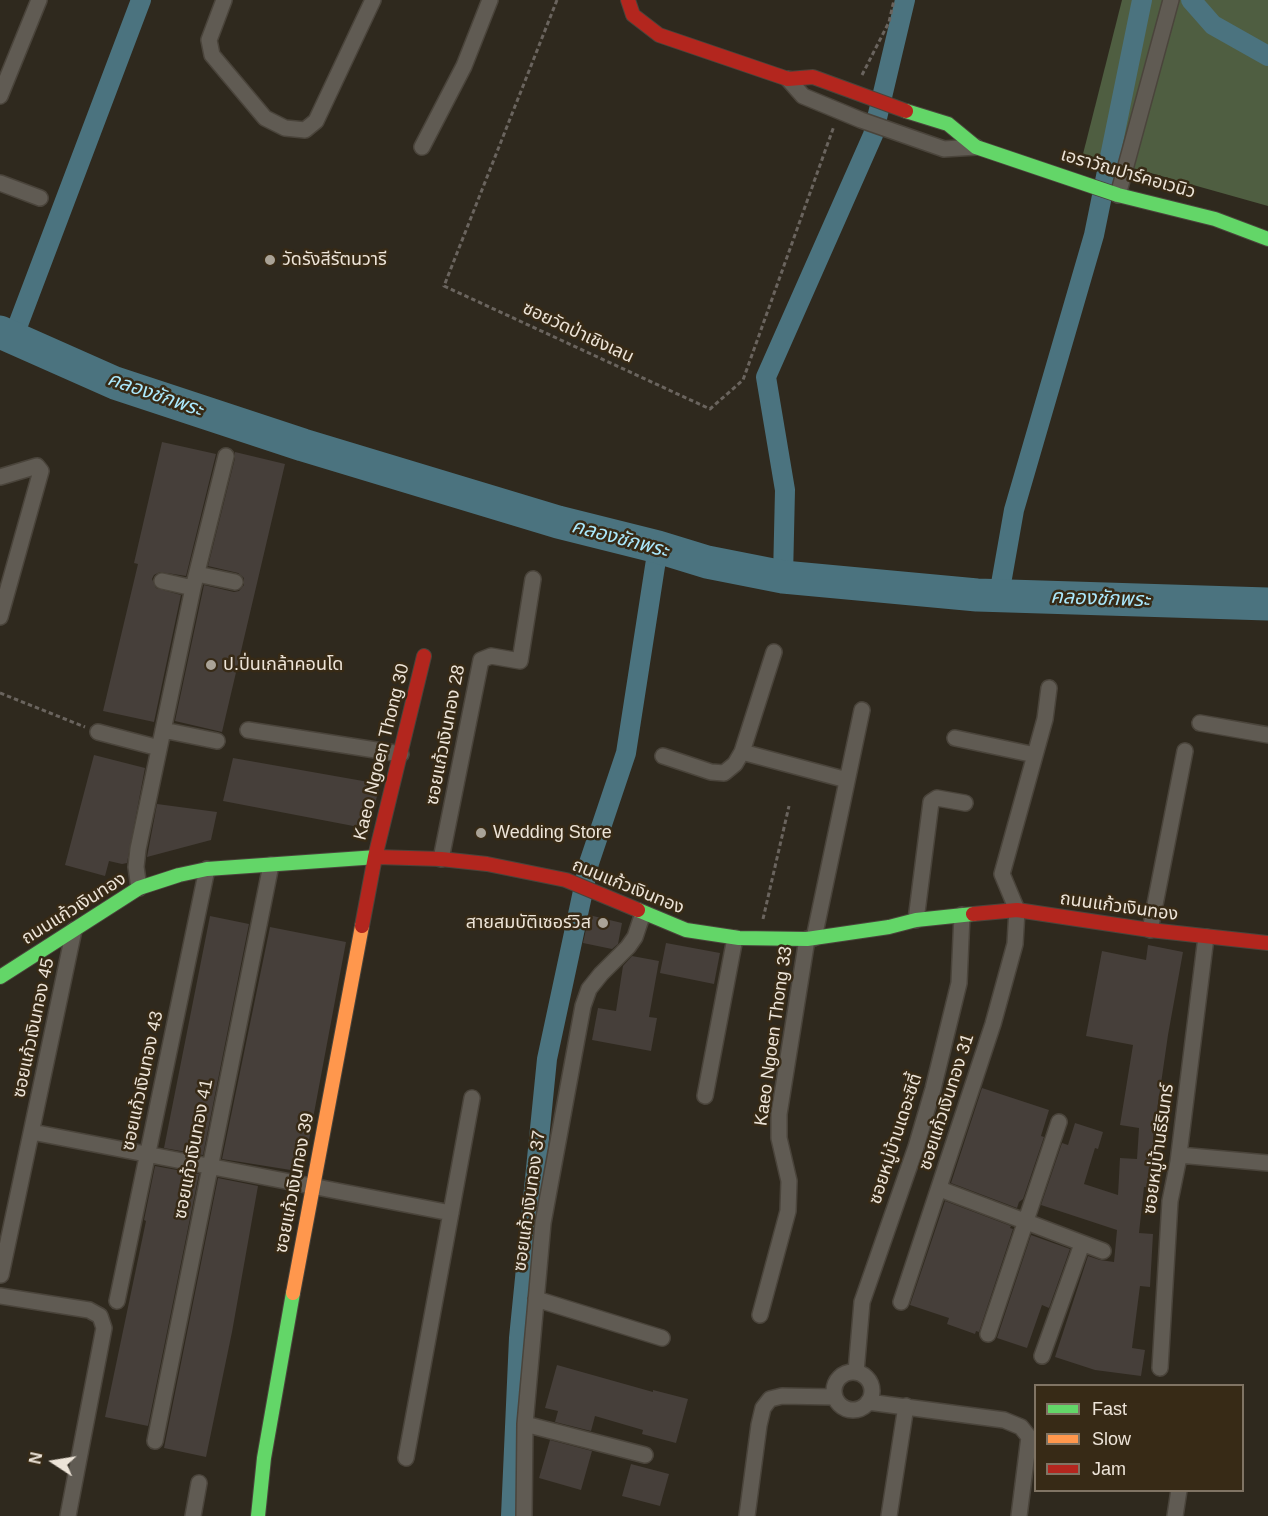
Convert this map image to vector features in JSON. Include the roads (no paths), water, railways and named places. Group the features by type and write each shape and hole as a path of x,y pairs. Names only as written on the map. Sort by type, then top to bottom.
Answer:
{"street":[{"path":"0,96 39,0"},
{"path":"224,0 209,40 212,55 265,118 285,128 304,130 316,121 373,0"},
{"path":"422,147 464,66 490,0"},
{"name":"เอราวัณปาร์คอเวนิว","path":"628,0 633,15 659,35 788,79 813,77 881,103 948,124 976,147 1118,195 1215,219 1268,239"},
{"path":"1118,195 1171,0"},
{"name":"เอราวัณปาร์คอเวนิว","path":"788,79 803,96 944,149 976,147"},
{"path":"0,183 40,198"},
{"path":"139,888 136,867 159,748 195,581 226,456"},
{"path":"0,477 37,466 41,471 0,618"},
{"name":"ซอยแก้วเงินทอง 28","path":"441,858 481,660 491,656 520,661 533,579"},
{"path":"162,581 235,582"},
{"path":"663,756 711,772 724,773 735,764 742,752 774,652"},
{"name":"Kaeo Ngoen Thong 30","path":"375,857 424,656"},
{"path":"1017,910 1002,874 1045,719 1049,688"},
{"name":"Kaeo Ngoen Thong 33","path":"760,1315 788,1211 789,1181 779,1138 779,1114 811,938 862,710"},
{"path":"1200,723 1268,735"},
{"path":"163,730 217,741"},
{"path":"248,730 401,754"},
{"path":"98,732 159,748"},
{"path":"955,738 1035,756"},
{"path":"1150,930 1185,751"},
{"path":"742,752 847,780"},
{"path":"916,920 931,802 937,798 965,803"},
{"name":"ถนนแก้วเงินทอง","path":"0,977 139,888 179,875 207,869 375,857 441,858 487,864 566,880 686,930 735,938 811,938 889,927 916,920 1017,910 1150,930 1268,943"},
{"name":"ซอยแก้วเงินทอง 39","path":"258,1516 264,1458 375,857"},
{"name":"ซอยแก้วเงินทอง 41","path":"155,1441 271,865"},
{"name":"ซอยแก้วเงินทอง 43","path":"117,1301 207,869"},
{"name":"ซอยแก้วเงินทอง 31","path":"901,1302 993,1024 1015,944 1017,910"},
{"name":"ซอยแก้วเงินทอง 37","path":"524,1516 525,1424 543,1223 583,1006 589,988 635,937 643,913"},
{"name":"ซอยหมู่บ้านเดอะซิตี้","path":"856,1372 862,1302 916,1147 959,983 962,915"},
{"name":"ซอยแก้วเงินทอง 45","path":"1,1275 74,930"},
{"name":"ซอยหมู่บ้านธีรินทร์","path":"1160,1368 1170,1201 1179,1155 1206,937"},
{"path":"705,1096 735,938"},
{"path":"406,1458 472,1098"},
{"path":"988,1334 1059,1122"},
{"path":"32,1132 451,1213"},
{"path":"1179,1155 1268,1163"},
{"path":"940,1189 1103,1251"},
{"path":"1042,1356 1082,1244"},
{"path":"0,1296 89,1310 100,1316 104,1328 68,1516"},
{"path":"536,1299 662,1338"},
{"path":"849,1372 862,1374 872,1390 868,1402 853,1410 841,1407 834,1397 838,1378 849,1372"},
{"path":"747,1516 763,1408 770,1399 782,1396 834,1397"},
{"path":"868,1402 1004,1420 1021,1427 1029,1437 1019,1516"},
{"path":"889,1516 906,1406"},
{"path":"525,1424 645,1455"},
{"path":"193,1516 199,1483"},
{"path":"1175,1516 1179,1492"}],"waterway":[{"path":"13,338 141,0"},
{"path":"783,577 785,490 766,377 873,135 905,0"},
{"path":"999,595 1014,510 1094,235 1142,0"},
{"path":"1191,0 1213,25 1268,56"},
{"name":"คลองชักพระ","path":"0,332 115,383 303,445 558,522 707,562 783,577 977,595 1268,604"},
{"path":"511,1516 519,1338 547,1059 589,863 626,753 658,547"}],"place":[{"name":"วัดรังสีรัตนวารี","path":"270,260"},
{"name":"ป.ปิ่นเกล้าคอนโด","path":"211,665"},
{"name":"Wedding Store","path":"481,833"},
{"name":"สายสมบัติเซอร์วิส","path":"603,923"}]}
